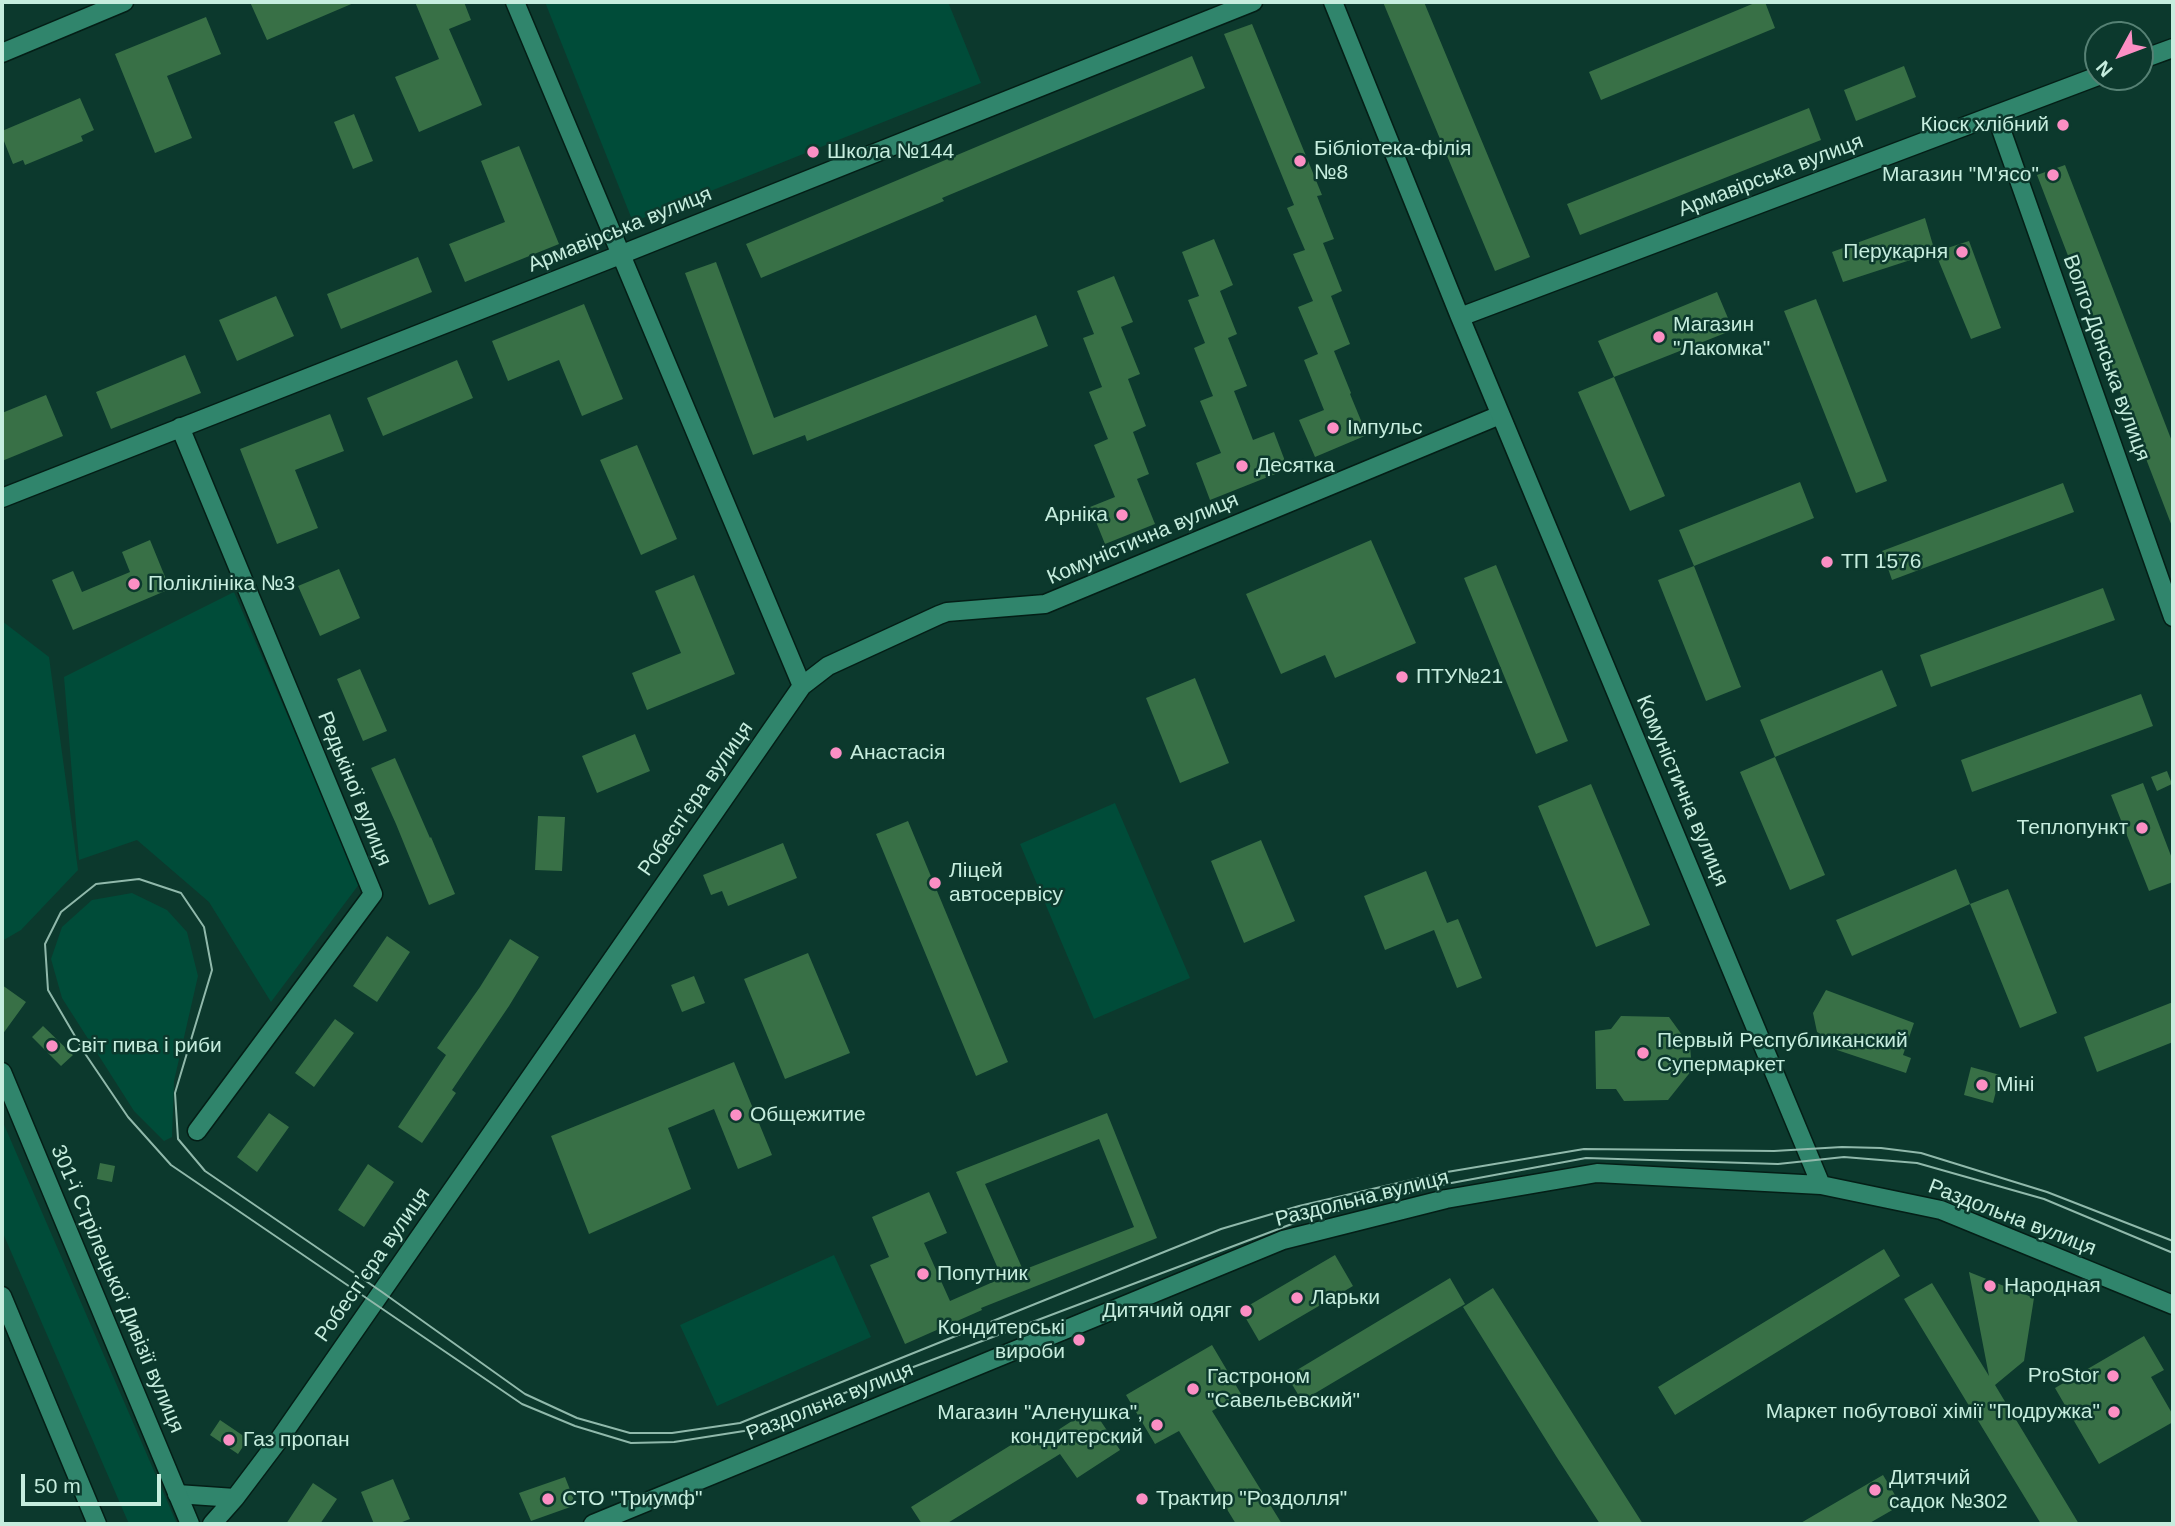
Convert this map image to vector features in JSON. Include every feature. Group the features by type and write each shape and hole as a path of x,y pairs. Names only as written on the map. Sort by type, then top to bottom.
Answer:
{"street":[{"path":"2,54 124,2"},
{"path":"515,2 802,687"},
{"name":"Армавірська вулиця","path":"2,498 1253,2"},
{"name":"Комуністична вулиця","path":"1333,2 1500,415 1821,1185"},
{"path":"2154,55 2173,48"},
{"name":"Армавірська вулиця","path":"1460,317 2084,81"},
{"name":"Волго-Донська вулиця","path":"1996,115 2173,617"},
{"name":"Комуністична вулиця","path":"802,687 828,666 947,612 1045,604 1500,415"},
{"name":"Редькіної вулиця","path":"180,428 373,894 197,1131"},
{"name":"Робесп’єра вулиця","path":"212,1524 235,1498 382,1292 802,687"},
{"name":"301-ї Стрілецької Дивізії вулиця","path":"2,1072 190,1524"},
{"name":"Раздольна вулиця","path":"593,1524 1283,1241 1446,1199 1597,1173 1821,1185 1941,1210 2173,1305"},
{"path":"2,1296 97,1524"},
{"path":"177,1494 235,1498"}],"green space":[{"path":"545,2 948,2 981,83 633,222"},
{"path":"234,592 360,883 271,1002 209,902 137,840 79,860 64,677"},
{"path":"2,621 49,657 78,870 21,930 2,941"},
{"path":"1115,803 1190,978 1094,1019 1020,844"},
{"path":"132,893 167,910 187,932 198,976 174,1081 172,1137 164,1141 134,1111 62,998 51,959 62,927 92,900"},
{"path":"2,1120 177,1524 129,1524 2,1231"},
{"path":"834,1255 871,1337 717,1406 680,1325"}],"building":[{"path":"250,2 356,2 267,40"},
{"path":"415,2 464,2 471,20 449,29 482,105 419,132 395,77 439,59"},
{"path":"1383,2 1424,2 1530,257 1495,271"},
{"path":"1757,2 1765,2 1775,28 1601,100 1589,72"},
{"path":"206,17 221,54 167,76 192,138 155,153 115,54"},
{"path":"1252,24 1322,195 1317,196 1334,239 1323,243 1342,291 1331,296 1350,344 1334,351 1367,435 1315,457 1299,420 1324,410 1304,360 1318,354 1298,307 1313,301 1293,254 1305,250 1287,208 1294,205 1224,34"},
{"path":"1192,56 1205,88 942,198 944,201 761,278 746,244"},
{"path":"1904,66 1916,97 1856,121 1844,90"},
{"path":"80,98 94,130 81,136 83,141 25,165 23,160 13,164 2,131"},
{"path":"1809,108 1821,140 1580,235 1567,204"},
{"path":"354,114 373,161 353,169 334,122"},
{"path":"519,146 559,244 465,282 449,244 505,222 481,161"},
{"path":"2065,165 2173,444 2173,529 2037,175"},
{"path":"1925,218 1935,252 1843,282 1832,252"},
{"path":"1214,239 1233,285 1220,291 1237,334 1228,338 1247,386 1234,391 1253,440 1274,432 1288,469 1210,500 1196,463 1221,453 1200,401 1213,396 1194,348 1205,343 1188,300 1199,296 1182,252"},
{"path":"1969,241 2001,328 1971,339 1935,252"},
{"path":"418,257 432,292 341,329 327,294"},
{"path":"716,262 774,418 1036,315 1048,346 807,441 805,435 753,455 685,273"},
{"path":"1114,276 1133,322 1121,327 1140,374 1128,379 1146,426 1133,432 1149,474 1137,479 1155,524 1105,544 1090,507 1115,497 1094,445 1108,439 1089,392 1102,387 1083,338 1094,334 1077,291"},
{"path":"1717,292 1733,330 1614,377 1598,341"},
{"path":"276,296 294,336 237,361 219,320"},
{"path":"1816,299 1887,481 1856,493 1784,311"},
{"path":"584,304 623,399 582,416 559,360 508,381 492,341"},
{"path":"185,355 201,393 111,429 96,392"},
{"path":"457,360 473,398 383,436 367,398"},
{"path":"1614,377 1665,496 1630,511 1578,392"},
{"path":"46,395 63,436 2,461 2,413"},
{"path":"330,414 344,451 295,470 318,528 277,544 240,449"},
{"path":"637,445 677,539 641,555 600,460"},
{"path":"1800,482 1814,518 1694,566 1679,530"},
{"path":"2063,483 2074,512 1892,580 1882,551"},
{"name":"Поліклініка №3","path":"150,540 170,589 73,630 52,580 73,571 82,592 130,572 122,552"},
{"path":"1371,540 1416,643 1335,678 1325,655 1281,674 1246,594"},
{"path":"1496,565 1568,741 1536,754 1464,578"},
{"path":"1694,566 1741,687 1706,701 1658,580"},
{"path":"339,569 360,618 320,636 298,586"},
{"path":"694,575 735,674 647,710 632,673 681,653 655,591"},
{"path":"2103,588 2115,620 1931,687 1920,655"},
{"path":"360,669 387,731 363,741 337,679"},
{"path":"1882,670 1897,706 1775,757 1760,720"},
{"path":"1195,678 1229,763 1180,783 1146,698"},
{"path":"2141,694 2153,726 1972,792 1961,760"},
{"path":"635,734 650,771 597,793 582,756"},
{"path":"1775,757 1825,875 1790,890 1740,772"},
{"path":"395,758 455,894 429,905 371,768"},
{"path":"2167,771 2172,784 2157,791 2151,777"},
{"name":"Теплопункт","path":"2143,783 2173,861 2173,882 2149,891 2111,795"},
{"path":"1591,784 1650,925 1596,947 1538,806"},
{"path":"538,816 565,817 562,871 535,870"},
{"path":"908,821 1008,1062 976,1076 876,834"},
{"path":"1261,840 1295,921 1244,943 1211,861"},
{"path":"783,843 797,878 728,906 722,891 711,895 703,875"},
{"path":"1956,869 1970,904 1852,956 1836,920"},
{"path":"1426,871 1447,923 1458,919 1482,978 1457,988 1434,930 1385,950 1364,896"},
{"path":"2008,889 2057,1013 2020,1028 1970,904"},
{"path":"387,936 410,952 377,1002 353,986"},
{"path":"510,939 539,957 452,1090 456,1093 422,1143 398,1127 446,1055 437,1048"},
{"path":"808,953 850,1053 785,1079 744,979"},
{"path":"694,976 705,1003 682,1012 671,985"},
{"path":"2,985 26,1002 2,1035"},
{"path":"1826,990 1914,1023 1903,1055 1911,1058 1906,1073 1837,1050 1831,1040 1817,1032 1813,1013"},
{"path":"2173,1002 2173,1042 2097,1072 2084,1037"},
{"name":"Первый Республиканский Супермаркет","path":"1621,1016 1669,1017 1690,1046 1692,1070 1668,1100 1624,1101 1616,1089 1596,1089 1595,1031 1611,1029"},
{"path":"335,1019 354,1033 314,1087 295,1073"},
{"name":"Світ пива і риби","path":"43,1026 73,1055 61,1066 32,1037"},
{"path":"734,1062 772,1155 738,1169 714,1109 668,1128 691,1189 589,1234 551,1136"},
{"name":"Міні","path":"1971,1067 2000,1075 1993,1103 1964,1095"},
{"path":"269,1113 289,1127 257,1172 237,1157"},
{"path":"1107,1113 1157,1238 981,1308 982,1310 905,1344 870,1265 889,1257 872,1217 929,1192 947,1233 924,1243 950,1301 1002,1278 956,1172","holes":["1099,1139 1134,1227 1023,1270 985,1184"]},
{"path":"100,1163 115,1166 112,1182 97,1179"},
{"path":"368,1164 394,1182 364,1227 338,1210"},
{"path":"1884,1249 1900,1276 1675,1415 1658,1387"},
{"name":"Ларьки","path":"1335,1255 1353,1286 1259,1341 1241,1310"},
{"path":"1969,1272 2034,1298 2024,1361 1995,1385 2079,1524 2041,1524 1904,1299 1932,1283 1989,1376"},
{"path":"1450,1278 1465,1304 1302,1401 1287,1376"},
{"path":"1493,1288 1643,1524 1600,1524 1556,1456 1463,1307"},
{"path":"2144,1336 2164,1370 2151,1377 2173,1415 2173,1422 2099,1464 2055,1388"},
{"path":"1212,1345 1241,1394 1212,1411 1282,1524 1236,1524 1179,1431 1155,1444 1126,1395"},
{"path":"1092,1408 1120,1450 1077,1478 1060,1454 946,1524 922,1524 911,1507 1032,1432 1038,1443"},
{"path":"220,1420 248,1439 238,1454 210,1435"},
{"name":"Дитячий садок №302","path":"1883,1475 1901,1505 1868,1524 1799,1524"},
{"name":"СТО \"Триумф\"","path":"565,1477 576,1505 531,1521 519,1493"},
{"path":"393,1479 410,1519 397,1524 374,1524 361,1492"},
{"path":"313,1483 337,1499 320,1524 286,1524"}],"tram line":[{"path":"2173,1241 2047,1192 1921,1153 1842,1147 1774,1151 1584,1149 1441,1173 1299,1206 1221,1229 740,1423 672,1433 630,1433 577,1418 525,1394 205,1171 178,1139 175,1093 212,970 204,927 181,893 139,879 96,884 61,912 45,944 48,990 86,1055 128,1117 171,1165 522,1404 575,1426 631,1443 674,1442 744,1431 1305,1219 1446,1184 1586,1158 1778,1164 1844,1157 1917,1163 2044,1199 2173,1253"}],"place":[{"name":"Кіоск хлібний","path":"2063,125"},
{"name":"Школа №144","path":"813,152"},
{"name":"Бібліотека-філія №8","path":"1300,161"},
{"name":"Магазин \"М'ясо\"","path":"2053,175"},
{"name":"Перукарня","path":"1962,252"},
{"name":"Магазин \"Лакомка\"","path":"1659,337"},
{"name":"Імпульс","path":"1333,428"},
{"name":"Десятка","path":"1242,466"},
{"name":"Арніка","path":"1122,515"},
{"name":"ТП 1576","path":"1827,562"},
{"name":"Поліклініка №3","path":"134,584"},
{"name":"ПТУ№21","path":"1402,677"},
{"name":"Анастасія","path":"836,753"},
{"name":"Теплопункт","path":"2142,828"},
{"name":"Ліцей автосервісу","path":"935,883"},
{"name":"Світ пива і риби","path":"52,1046"},
{"name":"Первый Республиканский Супермаркет","path":"1643,1053"},
{"name":"Міні","path":"1982,1085"},
{"name":"Общежитие","path":"736,1115"},
{"name":"Попутник","path":"923,1274"},
{"name":"Народная","path":"1990,1286"},
{"name":"Ларьки","path":"1297,1298"},
{"name":"Дитячий одяг","path":"1246,1311"},
{"name":"Кондитерські вироби","path":"1079,1340"},
{"name":"ProStor","path":"2113,1376"},
{"name":"Гастроном \"Савельевский\"","path":"1193,1389"},
{"name":"Маркет побутової хімії \"Подружка\"","path":"2114,1412"},
{"name":"Магазин \"Аленушка\", кондитерский","path":"1157,1425"},
{"name":"Газ пропан","path":"229,1440"},
{"name":"Дитячий садок №302","path":"1875,1490"},
{"name":"СТО \"Триумф\"","path":"548,1499"},
{"name":"Трактир \"Роздолля\"","path":"1142,1499"}]}
